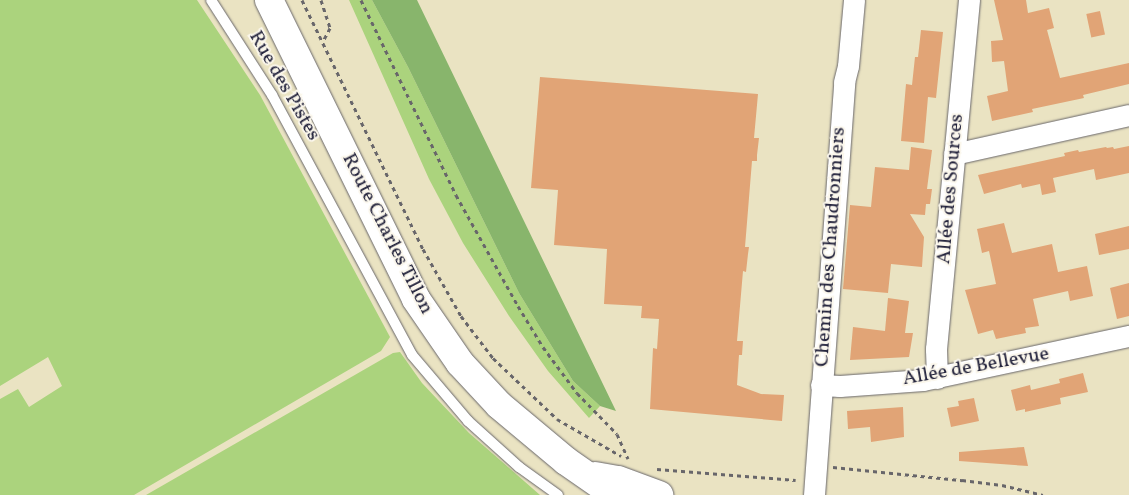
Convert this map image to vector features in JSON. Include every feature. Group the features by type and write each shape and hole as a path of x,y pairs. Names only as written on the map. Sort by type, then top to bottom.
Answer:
{"main road":[{"name":"Route Charles Tillon","path":"269,0 416,299 460,363 499,405 566,461 588,474 615,495"},
{"path":"588,474 618,480 657,482"}],"street":[{"name":"Chemin des Chaudronniers","path":"814,495 844,82 848,66 854,0"},
{"name":"Allée des Sources","path":"937,378 936,350 969,0"},
{"path":"954,154 1129,116"},
{"name":"Allée de Bellevue","path":"821,385 840,386 937,378 1129,336"}],"lane":[{"name":"Rue des Pistes","path":"210,0 272,95 412,355 468,421 519,467 558,495"}],"path":[{"path":"302,0 423,249 461,316 494,358 558,419 637,464"},
{"path":"321,0 330,28 323,41"},
{"path":"361,0 456,194 518,306 543,347 577,393 617,434 628,459"},
{"path":"657,482 803,480 827,467 910,473 1002,485 1043,495"}],"green space":[{"path":"0,0 197,0 260,95 390,337 381,351 134,495 0,495 0,399 18,389 29,407 62,386 48,357 0,386"},
{"path":"349,0 372,0 408,67 519,293 573,381 600,406 589,418 548,371 509,316 463,243 429,179"},
{"path":"372,0 417,0 616,411 600,406 573,381 519,293 408,67"},
{"path":"400,352 422,383 469,433 540,495 146,495 393,353"}],"building":[{"path":"994,0 1026,0 1028,13 1049,8 1054,28 1047,30 1060,78 1129,63 1129,84 1083,95 1084,98 1032,109 1033,112 992,121 987,96 1008,91 1004,61 992,62 991,41 1003,40"},
{"path":"1100,11 1105,34 1091,37 1086,14"},
{"path":"921,30 943,32 936,98 928,97 924,143 901,141 906,84 912,85 915,57 918,57"},
{"path":"540,77 758,94 754,138 759,138 757,161 752,161 745,247 749,247 746,272 743,271 737,341 743,341 742,355 739,355 737,385 761,394 784,395 782,421 650,409 653,348 657,349 659,319 641,318 642,306 604,304 607,249 554,245 558,190 531,188"},
{"path":"1129,146 1129,173 1096,180 1094,169 1053,178 1056,192 1042,195 1040,184 1022,188 1021,184 984,194 978,175 1065,156 1064,153 1078,150 1079,152 1106,147 1113,147 1114,149"},
{"path":"911,147 932,150 927,189 932,189 930,204 926,204 925,215 910,214 924,237 922,267 891,264 888,293 843,289 850,205 871,207 875,167 909,170"},
{"path":"1004,223 1012,253 1052,244 1058,272 1087,266 1093,296 1070,301 1068,291 1033,299 1039,326 1025,328 1026,333 996,339 993,330 978,334 965,290 996,284 989,251 982,253 977,229"},
{"path":"1129,226 1129,249 1099,255 1095,234"},
{"path":"1129,283 1129,316 1117,319 1110,288"},
{"path":"888,298 909,301 905,333 913,333 909,357 850,360 853,327 885,331"},
{"path":"1083,373 1088,392 1060,398 1061,404 1025,412 1025,409 1016,411 1011,390 1030,385 1031,390 1060,383 1059,379"},
{"path":"974,398 979,421 951,427 947,408 959,406 958,401"},
{"path":"903,407 904,437 871,442 870,427 848,429 847,411"},
{"path":"1024,447 1028,466 959,461 959,452"}]}
